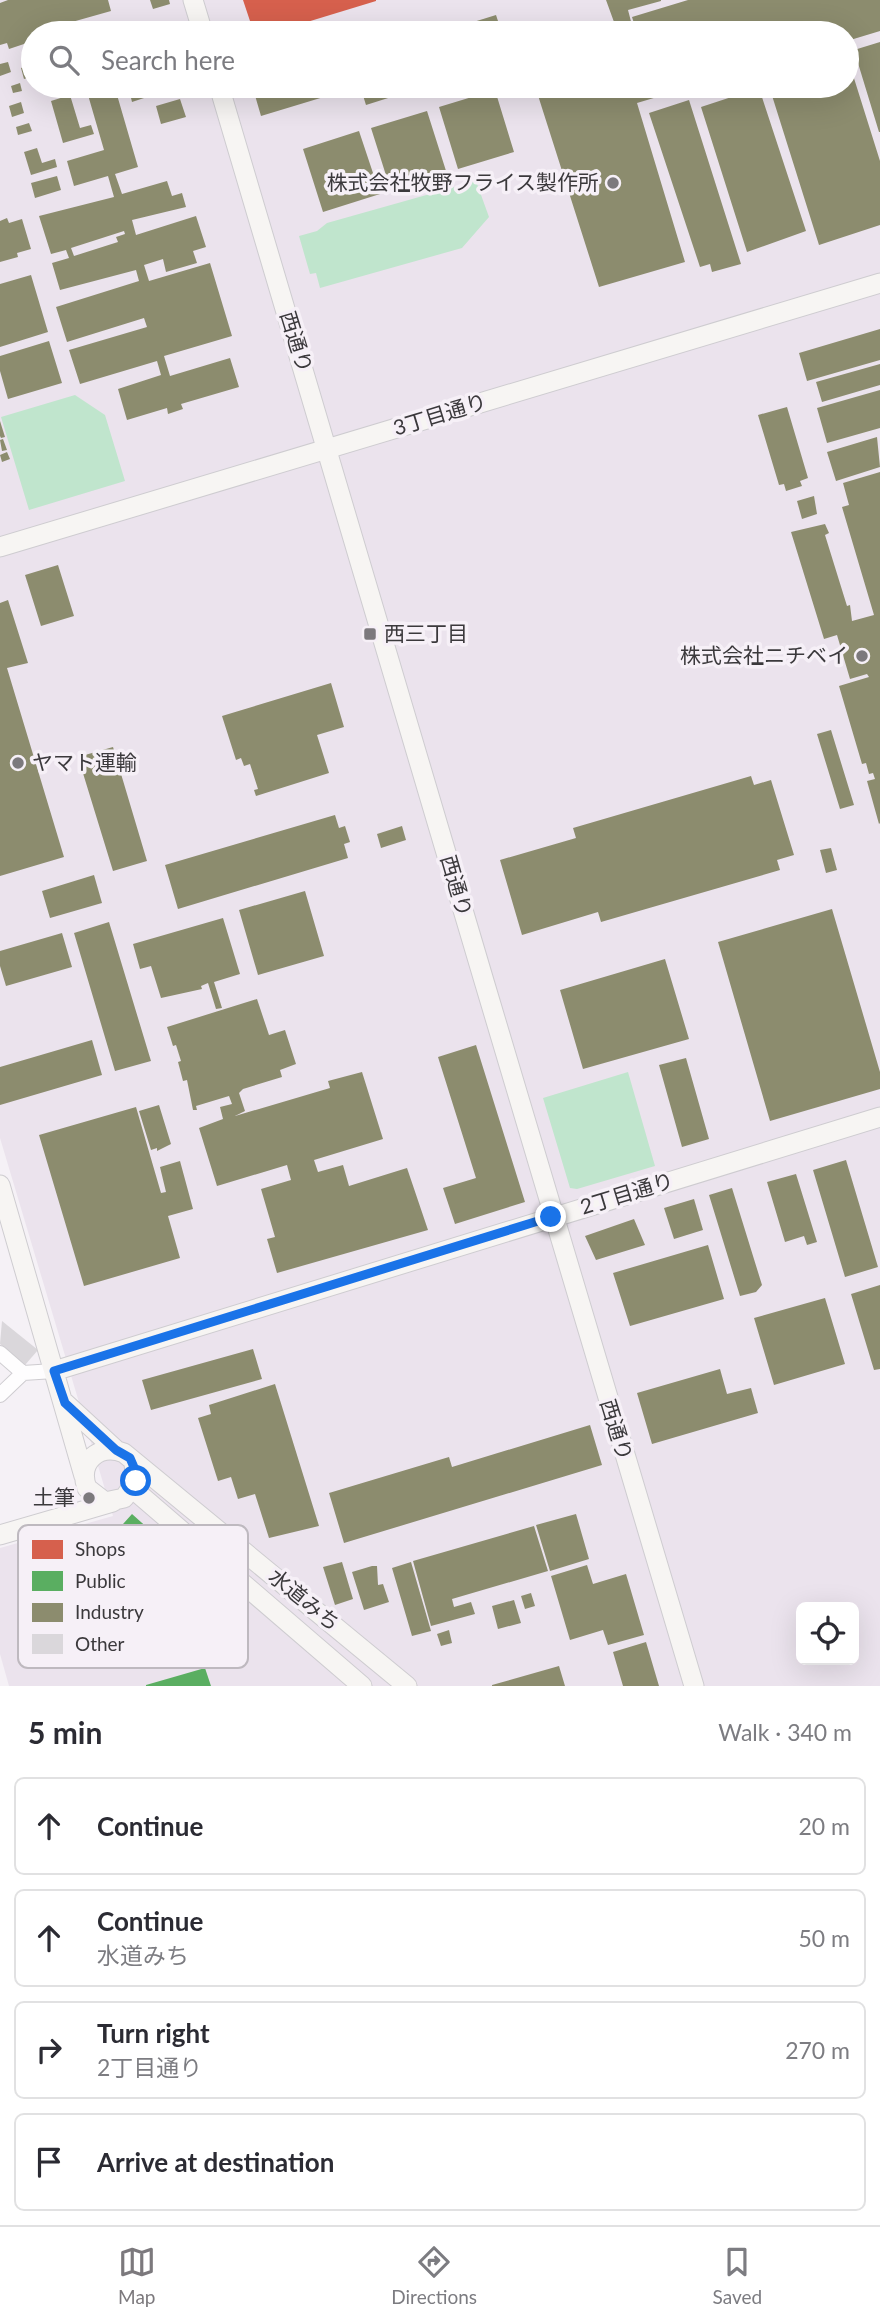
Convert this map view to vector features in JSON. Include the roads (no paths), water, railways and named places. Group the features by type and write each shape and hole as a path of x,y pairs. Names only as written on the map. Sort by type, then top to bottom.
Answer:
{"street":[{"path":"192,0 199,21"},
{"name":"西通り","path":"223,98 329,448 551,1217 694,1686"},
{"name":"3丁目通り","path":"0,547 880,284"},
{"name":"2丁目通り","path":"54,1371 880,1117"},
{"path":"0,1185 87,1485 97,1499 113,1502"},
{"path":"0,1353 23,1373"},
{"path":"0,1395 23,1373 54,1371"},
{"path":"37,1525 124,1498 133,1489 136,1481 134,1464 65,1403"},
{"path":"78,1514 93,1455 116,1450"},
{"name":"水道みち","path":"134,1464 211,1525"},
{"name":"水道みち","path":"133,1489 175,1525"},
{"path":"0,1535 18,1530"},
{"name":"水道みち","path":"248,1554 407,1686"},
{"name":"水道みち","path":"248,1588 362,1686"}],"place":[{"name":"株式会社牧野フライス製作所","path":"613,183"},
{"name":"西三丁目","path":"370,634"},
{"name":"株式会社ニチベイ","path":"862,656"},
{"name":"ヤマト運輸","path":"18,763"},
{"name":"土筆","path":"89,1498"}]}
